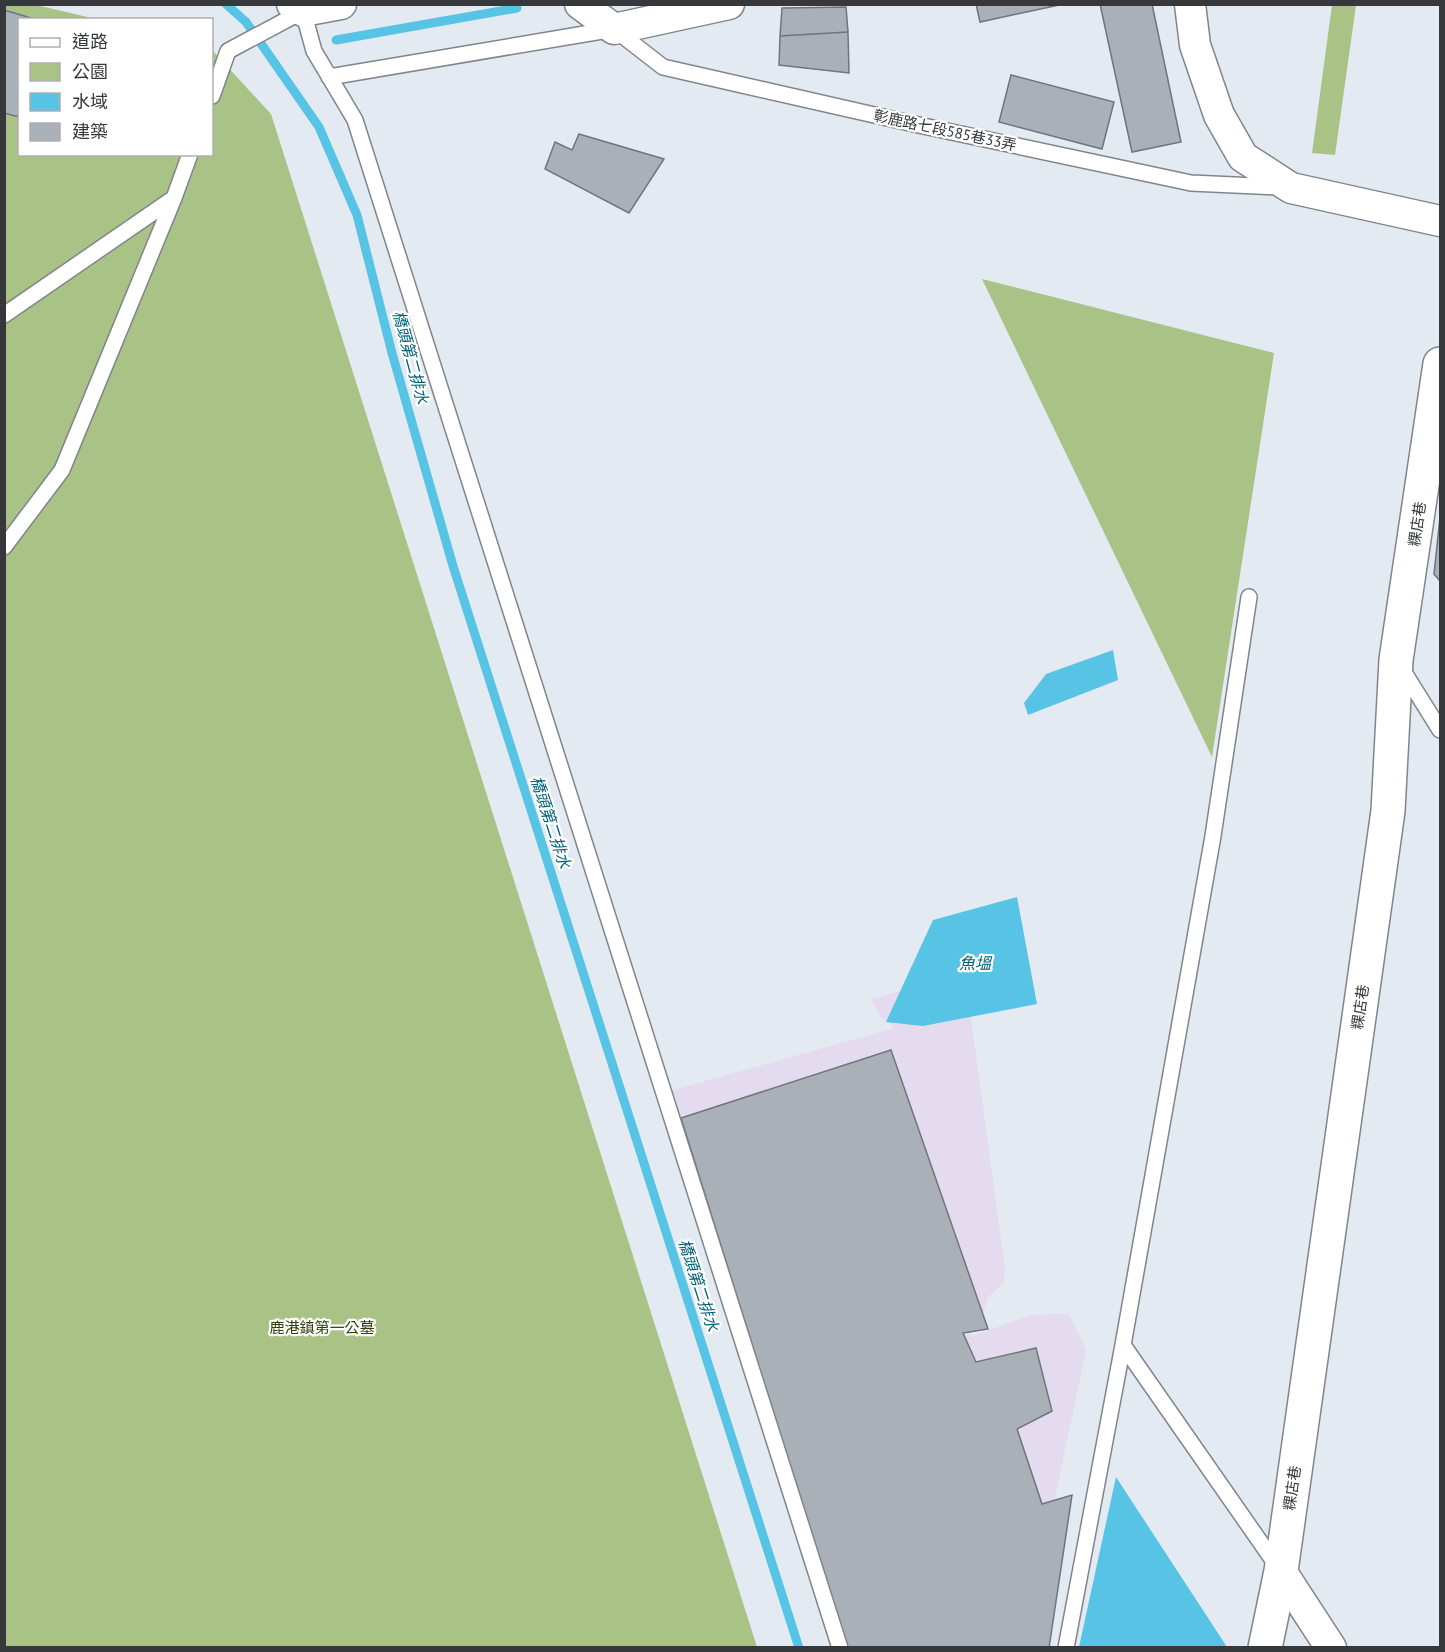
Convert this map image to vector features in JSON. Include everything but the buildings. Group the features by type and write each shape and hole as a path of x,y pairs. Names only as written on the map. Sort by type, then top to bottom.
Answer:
{"street":[{"path":"289,10 341,4"},
{"path":"580,4 614,29 729,4"},
{"name":"彰鹿路七段585巷33弄","path":"1190,4 1196,45 1219,115 1243,157 1291,188 1440,221"},
{"name":"粿店巷","path":"1265,1647 1281,1571 1388,812 1396,660 1440,364"},
{"path":"1281,1571 1331,1647"}],"lane":[{"path":"213,93 228,51 289,10 355,120 840,1647"},
{"path":"329,77 614,29"},
{"name":"彰鹿路七段585巷33弄","path":"614,29 663,67 914,124 1191,183 1291,188"},
{"path":"4,547 62,470 189,156"},
{"path":"4,315 174,198"},
{"path":"1066,1647 1123,1345 1214,836 1249,597"},
{"path":"1396,660 1440,730"},
{"path":"1123,1345 1281,1571"}],"shaded area":[{"path":"965,973 1005,1269 1004,1283 988,1297 982,1317 954,1307 972,1336 1031,1315 1069,1313 1086,1350 1024,1647 840,1647 663,1093 894,1028 879,1015 871,999"}],"green space":[{"name":"鹿港鎮第一公墓","path":"32,4 92,18 18,18 18,156 213,156 213,51 271,114 757,1647 5,1648 4,5"},
{"path":"1332,5 1356,5 1335,155 1312,153"},
{"path":"982,279 1274,353 1212,757"}],"water":[{"path":"1113,650 1118,680 1028,715 1024,703 1046,674"},
{"name":"魚塭","path":"1017,897 1037,1004 923,1026 886,1022 933,920"},
{"path":"1116,1477 1227,1647 1079,1647"}],"waterway":[{"name":"橋頭第二排水","path":"226,4 246,22 319,127 357,215 392,353 453,566 799,1648"},
{"path":"336,40 517,8"}]}
